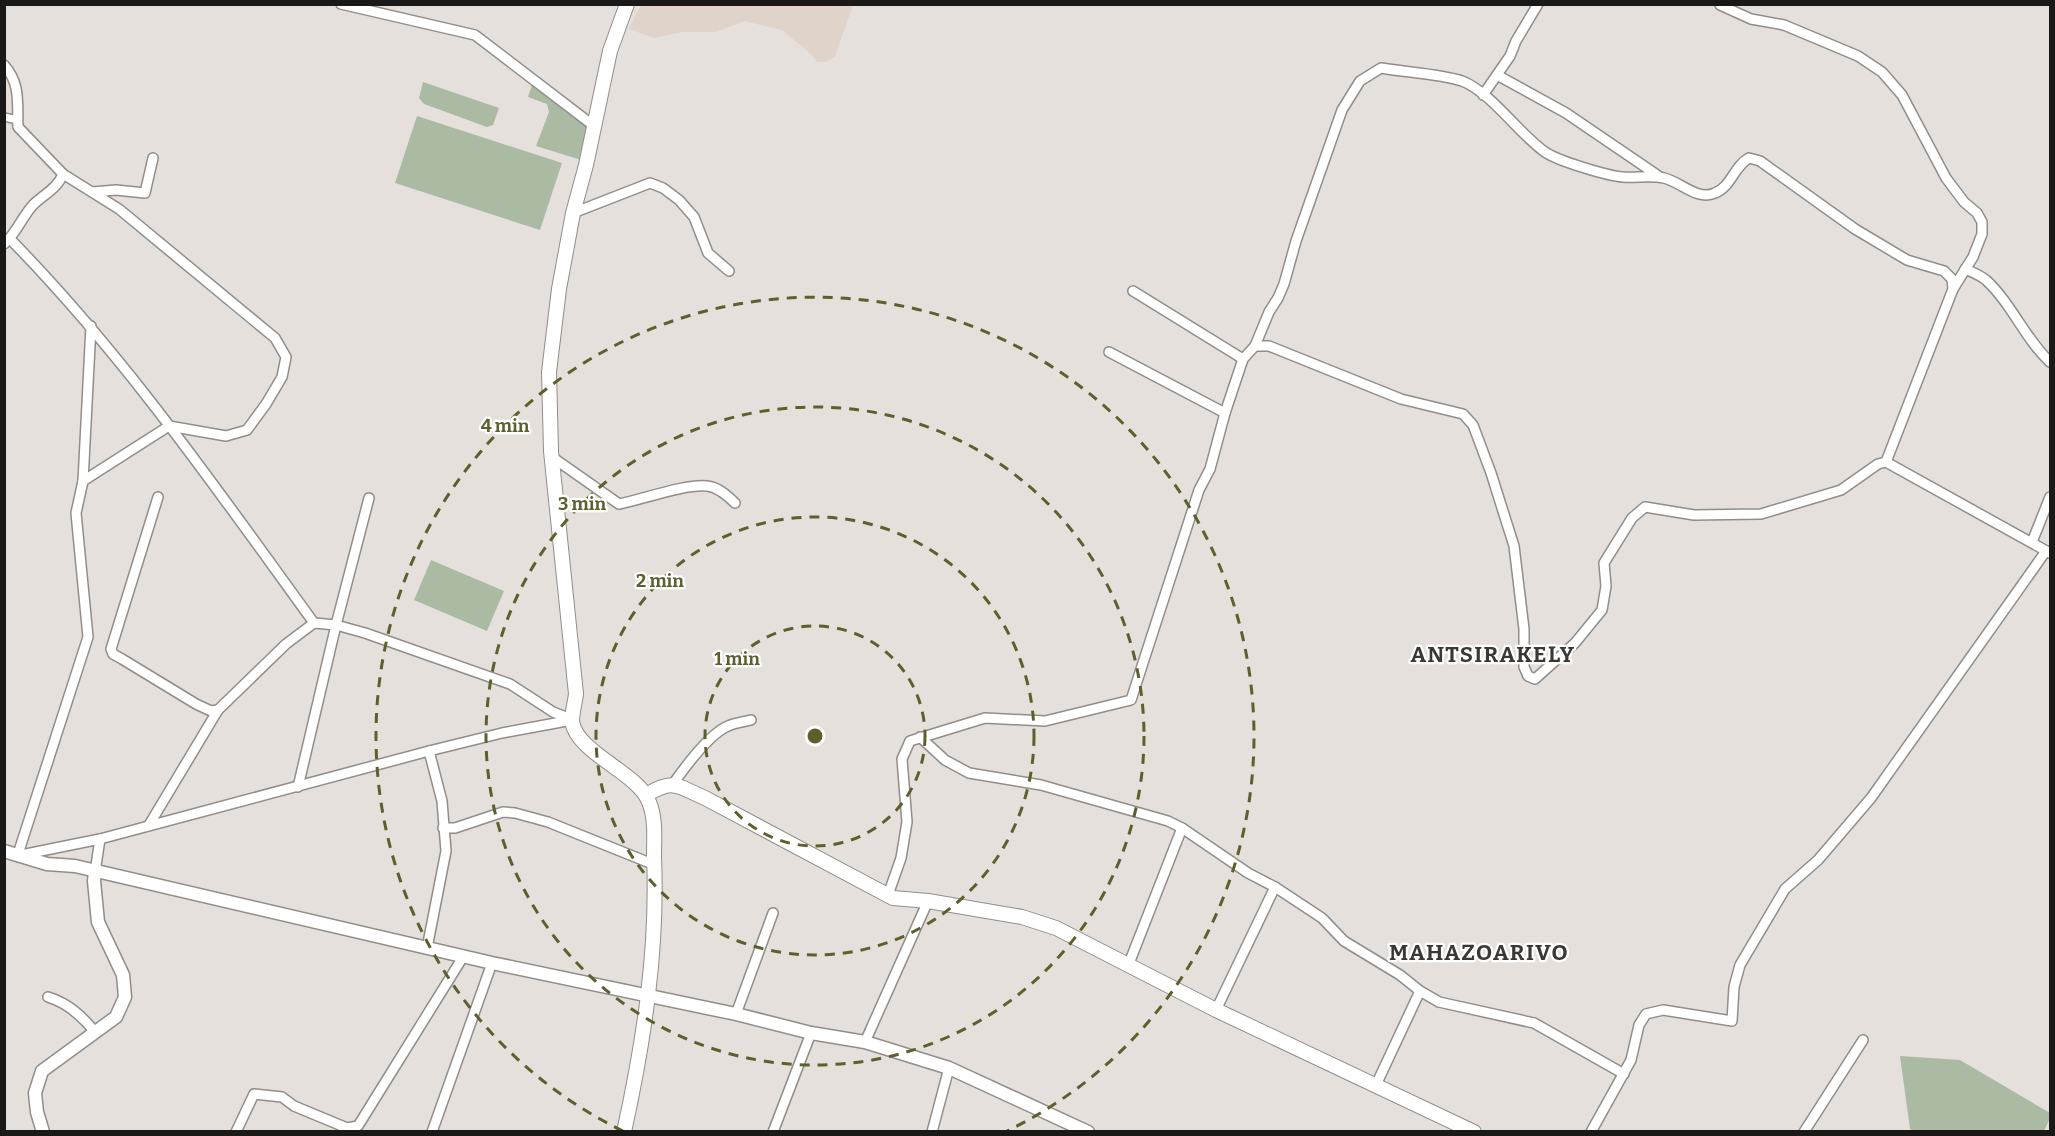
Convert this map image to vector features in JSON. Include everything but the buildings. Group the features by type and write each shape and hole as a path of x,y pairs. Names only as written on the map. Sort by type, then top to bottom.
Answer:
{"main road":[{"path":"624,1131 647,1011 656,898 653,819 649,801 641,789 580,738 572,720 576,694 552,457 549,372 559,289 573,213 610,51 627,4"},
{"path":"645,795 673,784 705,798 893,898 928,901 1022,917 1056,928 1216,1010 1376,1085 1378,1088 1474,1131"}],"street":[{"path":"341,4 475,35 594,126"},
{"path":"1483,95 1538,4"},
{"path":"1719,5 1751,19 1784,25 1815,37 1858,56 1882,72 1902,94 1946,178 1964,202 1977,213 1982,222 1982,234 1953,289 1886,462"},
{"path":"4,65 12,74 19,94 18,127 63,174 119,208 275,338 286,357 282,377 247,430 226,436 170,426 83,481"},
{"path":"888,895 901,858 907,822 902,759 910,741 985,718 1045,721 1131,700 1199,490 1210,469 1243,359 1255,346 1284,284 1296,240 1342,111 1360,81 1381,68 1463,82 1483,95 1547,153 1570,163 1621,177 1660,177 1672,180 1703,196 1716,193 1728,183 1740,163 1749,158 1760,161 1864,234 1907,260 1944,271 1952,279 1953,289"},
{"path":"1497,75 1566,113 1660,177"},
{"path":"4,117 18,120"},
{"path":"93,192 116,190 145,193 153,158"},
{"path":"63,174 60,182 16,226 6,243 91,326 170,426 314,623"},
{"path":"573,213 650,183 663,188 679,200 694,218 708,253 729,272"},
{"path":"1965,269 1985,279 2027,332 2037,349 2050,362"},
{"path":"1133,291 1243,359"},
{"path":"20,854 88,637 76,513 83,481 91,326"},
{"path":"1255,346 1269,346 1401,399 1463,414 1473,425 1514,546 1524,629 1524,667 1528,676 1535,679 1575,643 1602,610 1606,586 1604,563 1632,518 1645,507 1694,515 1761,514 1841,490 1878,464 1886,462 2048,552 1871,798 1818,860 1785,889 1740,965 1734,987 1732,1021 1663,1010 1646,1014 1639,1025 1631,1060 1591,1131"},
{"path":"1109,352 1225,413"},
{"path":"552,457 619,504 644,500 687,487 708,486 725,493 735,503"},
{"path":"158,497 111,649 113,654 196,704 211,711 218,710"},
{"path":"2032,542 2050,497"},
{"path":"298,787 369,498"},
{"path":"149,825 218,710 286,644 314,623 336,625 365,633 510,684 553,712 572,720"},
{"path":"20,854 100,839 429,751 512,731 572,720"},
{"path":"673,784 711,739 726,727 751,720"},
{"path":"920,737 945,760 969,772 1041,785 1168,821 1322,918 1344,941 1439,1002 1534,1023 1624,1074"},
{"path":"427,948 446,851 442,801 429,751"},
{"path":"443,828 455,828 503,812 515,813 548,822 655,865"},
{"path":"1128,966 1182,828"},
{"path":"43,1131 37,1112 35,1093 42,1071 116,1017 125,997 123,975 98,922 94,881 100,839"},
{"path":"4,851 47,864 75,866 463,957 736,1014 811,1034 866,1042 949,1068 1088,1131"},
{"path":"1216,1010 1275,887"},
{"path":"866,1042 928,901"},
{"path":"736,1014 773,913"},
{"path":"236,1131 254,1094 282,1097 294,1106 347,1128 358,1126 463,957"},
{"path":"432,1131 492,963"},
{"path":"1376,1085 1420,991"},
{"path":"48,997 72,1009 84,1018 95,1032"},
{"path":"773,1131 811,1034"},
{"path":"1804,1131 1863,1040"},
{"path":"932,1131 949,1068"}],"shaded area":[{"path":"641,4 853,5 835,56 826,62 817,62 811,54 782,30 744,21 716,32 683,32 654,38 629,29"}],"green space":[{"path":"423,82 499,108 493,125 487,127 424,104 419,98"},
{"path":"533,82 588,126 581,160 536,146 549,112 547,104 528,97"},
{"path":"417,116 562,163 540,230 395,183"},
{"path":"431,560 504,591 487,631 414,600"},
{"path":"1900,1056 1960,1060 2050,1113 2044,1131 1913,1131 1910,1129"}],"district":[{"name":"ANTSIRAKELY","path":"1493,654"},
{"name":"MAHAZOARIVO","path":"1479,952"}]}
